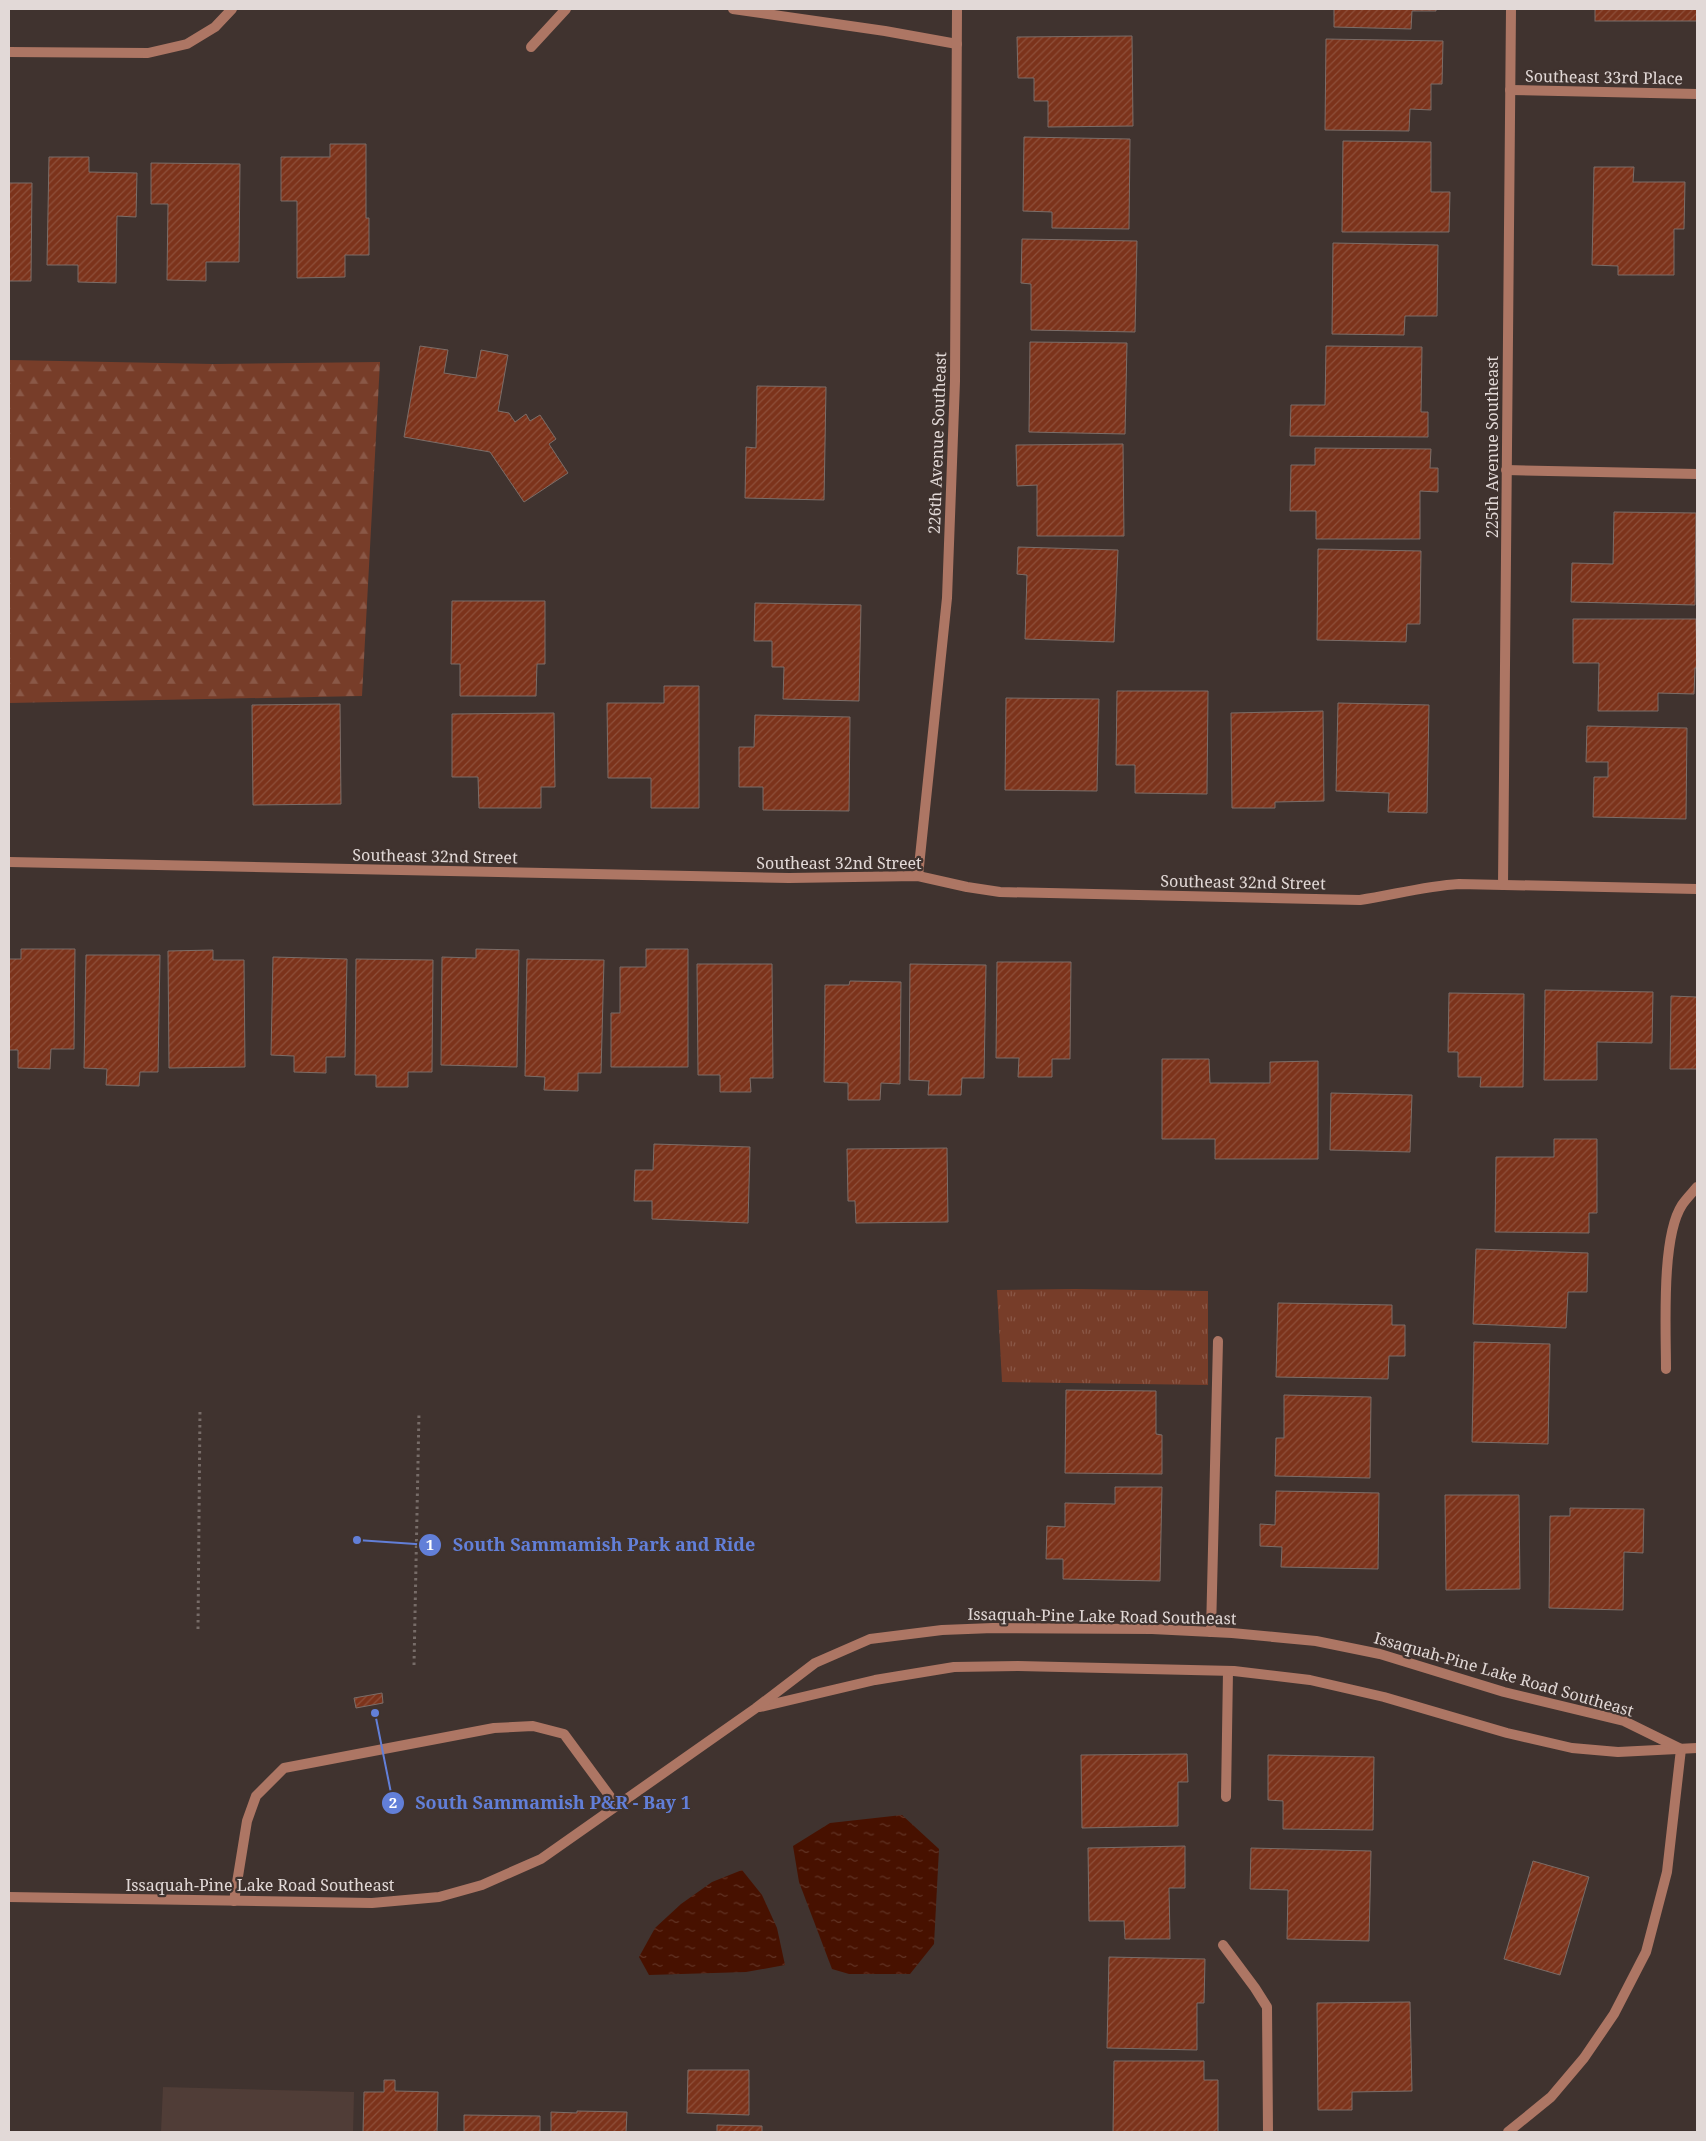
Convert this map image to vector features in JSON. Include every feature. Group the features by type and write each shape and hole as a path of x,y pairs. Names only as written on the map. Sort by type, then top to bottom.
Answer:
{"street":[{"path":"9,52 148,53 187,44 215,28 232,9"},
{"path":"531,47 566,9"},
{"path":"733,9 885,31 956,44"},
{"name":"226th Avenue Southeast","path":"918,876 947,598 955,381 957,9"},
{"name":"225th Avenue Southeast","path":"1503,885 1511,9"},
{"name":"Southeast 33rd Place","path":"1510,90 1697,94"},
{"path":"1506,470 1697,474"},
{"name":"Southeast 32nd Street","path":"9,862 789,878 918,876 1000,892 1360,900 1398,895 1432,886 1459,884 1697,889"},
{"path":"1666,1368 1667,1266 1672,1233 1681,1206 1697,1187"},
{"path":"1211,1632 1218,1341"},
{"name":"Issaquah-Pine Lake Road Southeast","path":"9,1898 372,1903 439,1896 482,1885 541,1859 756,1708 815,1663 870,1639 942,1630 993,1628 1152,1629 1316,1641 1380,1654 1504,1692 1624,1721 1681,1749"},
{"name":"Issaquah-Pine Lake Road Southeast","path":"756,1708 875,1680 954,1667 1028,1666 1228,1671 1310,1680 1384,1696 1507,1733 1572,1748 1618,1752 1681,1749"},
{"path":"1226,1796 1228,1671"},
{"path":"234,1901 247,1821 256,1796 284,1768 494,1728 533,1726 564,1734 617,1806"},
{"path":"1508,2132 1551,2097 1584,2058 1614,2014 1646,1952 1667,1872 1681,1749 1697,1748"},
{"path":"1223,1945 1267,2007 1268,2132"}],"path":[{"path":"198,1629 200,1409"},
{"path":"414,1665 419,1412"}],"shaded area":[{"path":"163,2087 354,2092 353,2132 161,2132"}],"green space":[{"path":"9,360 213,364 380,362 362,696 9,703"},
{"path":"997,1290 1208,1291 1208,1385 1002,1382"}],"water":[{"path":"902,1815 939,1849 934,1944 910,1974 849,1974 832,1969 799,1882 793,1846 830,1823"},
{"path":"742,1870 762,1895 777,1928 785,1965 746,1972 649,1975 639,1957 655,1928 681,1904 712,1882"}],"building":[{"path":"1334,9 1436,9 1436,11 1412,11 1411,29 1334,27"},
{"path":"1595,9 1697,9 1697,21 1595,21"},
{"path":"1132,36 1133,126 1048,127 1048,101 1034,101 1034,78 1018,78 1017,37"},
{"path":"1326,39 1443,41 1442,84 1431,84 1431,110 1410,109 1409,131 1325,130"},
{"path":"1024,137 1130,139 1129,229 1052,228 1052,212 1023,211"},
{"path":"1343,141 1431,142 1431,192 1450,192 1449,232 1342,232"},
{"path":"330,144 366,144 366,218 369,218 369,255 345,255 345,277 297,278 297,201 281,201 281,157 330,157"},
{"path":"49,157 89,157 89,172 137,173 136,217 117,216 116,283 78,282 78,265 47,265"},
{"path":"151,163 240,164 239,262 206,262 206,281 167,280 168,204 151,204"},
{"path":"1594,167 1634,167 1633,182 1685,182 1684,229 1674,229 1674,275 1618,275 1618,266 1592,265"},
{"path":"9,183 32,183 31,281 9,281"},
{"path":"1022,239 1137,241 1135,332 1031,330 1031,284 1021,283"},
{"path":"1333,243 1438,245 1437,316 1405,316 1404,335 1332,334"},
{"path":"1030,342 1127,343 1125,434 1029,432"},
{"path":"420,346 448,350 444,373 476,378 481,350 508,355 498,411 509,413 515,422 526,414 530,421 540,415 556,439 549,444 568,473 524,502 490,452 404,437"},
{"path":"1326,346 1422,347 1421,412 1428,412 1428,437 1290,436 1291,405 1325,405"},
{"path":"757,386 826,387 824,500 745,498 746,447 756,448"},
{"path":"1123,444 1124,536 1037,536 1037,485 1017,486 1016,445"},
{"path":"1315,448 1431,449 1430,468 1438,468 1438,492 1420,491 1420,539 1316,539 1316,511 1290,511 1291,465 1315,465"},
{"path":"1614,512 1696,513 1695,605 1571,602 1572,563 1613,564"},
{"path":"1018,547 1118,550 1114,642 1025,639 1027,575 1017,574"},
{"path":"1318,549 1421,551 1420,624 1407,624 1406,642 1317,640"},
{"path":"452,601 545,601 545,664 537,664 536,696 460,696 460,664 451,664"},
{"path":"755,603 861,605 859,701 783,699 784,667 772,667 772,641 754,641"},
{"path":"1573,619 1696,619 1697,668 1695,668 1694,694 1658,693 1658,711 1598,711 1599,663 1573,663"},
{"path":"664,686 699,686 699,808 651,808 651,778 608,778 607,703 664,703"},
{"path":"1117,691 1208,691 1207,794 1135,793 1135,765 1116,765"},
{"path":"1006,698 1099,699 1097,791 1005,790"},
{"path":"1338,703 1429,705 1427,813 1388,812 1389,793 1336,791"},
{"path":"340,704 341,804 253,805 252,705"},
{"path":"1323,711 1324,801 1275,802 1275,808 1232,808 1231,713"},
{"path":"554,713 555,787 541,787 541,808 479,808 478,777 452,777 452,714"},
{"path":"755,715 850,717 849,811 763,810 763,787 739,787 739,747 754,747"},
{"path":"1587,726 1687,728 1686,819 1593,817 1594,777 1608,777 1608,762 1586,762"},
{"path":"21,949 75,949 74,1049 51,1049 50,1069 18,1068 18,1050 9,1050 9,959 21,959"},
{"path":"476,949 519,950 517,1067 441,1065 442,957 476,958"},
{"path":"646,949 688,949 688,1067 611,1067 611,1013 620,1013 620,967 646,967"},
{"path":"213,950 213,960 244,960 245,1067 169,1068 168,951"},
{"path":"86,955 160,955 158,1072 140,1072 139,1086 106,1085 107,1069 84,1068"},
{"path":"273,957 347,959 345,1057 326,1057 326,1073 294,1072 294,1056 271,1055"},
{"path":"356,959 433,960 432,1072 408,1072 408,1087 376,1087 376,1075 355,1075"},
{"path":"527,959 604,960 601,1073 578,1073 578,1091 544,1090 545,1077 525,1076"},
{"path":"997,962 1071,962 1070,1059 1052,1059 1052,1077 1018,1077 1019,1058 996,1058"},
{"path":"697,964 772,964 773,1078 750,1078 751,1092 720,1092 720,1075 698,1075"},
{"path":"910,964 986,965 984,1078 962,1078 961,1095 928,1095 929,1081 909,1080"},
{"path":"850,981 901,982 900,1084 881,1083 880,1100 848,1100 848,1083 824,1082 825,985 849,985"},
{"path":"1545,990 1653,992 1652,1043 1597,1042 1597,1080 1544,1080"},
{"path":"1449,993 1524,994 1523,1087 1480,1087 1481,1077 1458,1077 1458,1052 1448,1052"},
{"path":"1671,996 1697,997 1697,1069 1670,1069"},
{"path":"1162,1059 1209,1059 1210,1083 1270,1083 1270,1062 1318,1061 1318,1159 1215,1159 1215,1139 1162,1139"},
{"path":"1331,1093 1412,1095 1410,1152 1330,1150"},
{"path":"1554,1139 1597,1139 1597,1213 1589,1213 1589,1233 1495,1232 1496,1157 1554,1157"},
{"path":"654,1144 750,1147 748,1223 652,1219 652,1201 634,1201 635,1170 653,1170"},
{"path":"947,1148 948,1222 856,1223 855,1201 848,1201 847,1149"},
{"path":"1476,1249 1588,1253 1587,1292 1568,1292 1566,1328 1473,1324"},
{"path":"1278,1303 1392,1305 1392,1325 1405,1325 1405,1356 1389,1356 1388,1379 1276,1377"},
{"path":"1474,1342 1550,1344 1548,1444 1472,1442"},
{"path":"1066,1390 1156,1391 1156,1434 1162,1435 1162,1474 1065,1473"},
{"path":"1284,1395 1371,1397 1370,1478 1275,1476 1276,1438 1284,1438"},
{"path":"1115,1487 1162,1487 1160,1581 1063,1579 1063,1559 1046,1559 1047,1526 1065,1527 1065,1503 1115,1504"},
{"path":"1276,1491 1379,1493 1378,1569 1281,1567 1282,1547 1260,1546 1260,1524 1275,1525"},
{"path":"1445,1495 1519,1495 1520,1589 1446,1590"},
{"path":"1570,1508 1644,1509 1643,1553 1624,1552 1623,1610 1549,1608 1550,1516 1570,1516"},
{"path":"382,1693 383,1703 356,1708 354,1698"},
{"path":"1187,1754 1188,1782 1178,1782 1178,1826 1082,1828 1081,1755"},
{"path":"1268,1755 1374,1757 1373,1830 1283,1829 1283,1801 1268,1800"},
{"path":"1185,1846 1185,1888 1169,1888 1170,1939 1125,1939 1124,1921 1089,1921 1088,1848"},
{"path":"1251,1848 1371,1851 1369,1941 1287,1939 1288,1890 1250,1889"},
{"path":"1533,1861 1589,1877 1560,1975 1504,1959"},
{"path":"1109,1957 1205,1959 1204,2003 1197,2003 1197,2050 1107,2048"},
{"path":"1410,2002 1412,2091 1352,2092 1352,2110 1318,2110 1317,2003"},
{"path":"1114,2061 1204,2061 1204,2080 1218,2080 1218,2132 1113,2132"},
{"path":"688,2070 749,2070 749,2115 687,2113"},
{"path":"384,2080 395,2080 395,2091 438,2092 437,2132 363,2132 364,2092 384,2092"},
{"path":"577,2111 627,2112 626,2132 551,2132 551,2112 577,2113"},
{"path":"464,2115 540,2116 540,2132 464,2132"},
{"path":"717,2125 762,2126 762,2132 717,2132"}],"place":[{"name":"South Sammamish Park and Ride","path":"357,1540"},
{"name":"South Sammamish P&R - Bay 1","path":"375,1713"}]}
